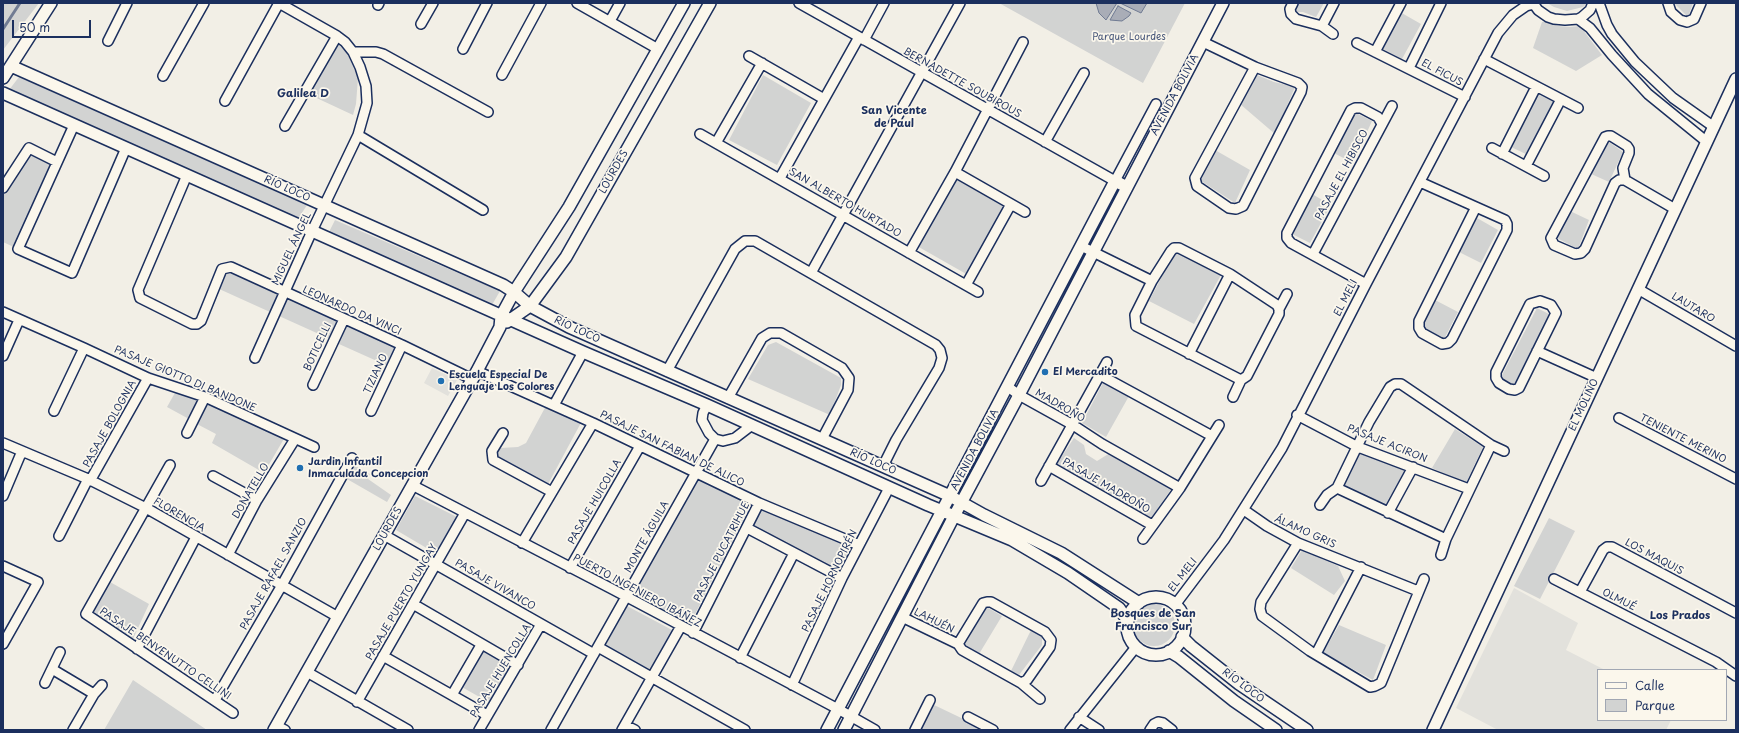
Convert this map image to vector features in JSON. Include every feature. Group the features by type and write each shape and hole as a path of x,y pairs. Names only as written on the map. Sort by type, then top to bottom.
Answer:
{"street":[{"path":"3,78 51,3"},
{"path":"108,41 127,3"},
{"path":"163,76 204,3"},
{"path":"226,101 279,3"},
{"name":"MIGUEL ÁNGEL","path":"256,358 284,292 358,135 366,108 367,96 364,77 353,52 345,42 279,3"},
{"path":"421,24 433,3"},
{"path":"463,48 487,3"},
{"path":"502,75 541,3"},
{"path":"577,3 658,49"},
{"path":"610,21 620,3"},
{"name":"LOURDES","path":"279,729 307,672 475,375 504,321 514,292 569,207 684,3"},
{"name":"LOURDES","path":"504,321 530,306 570,251 710,3"},
{"name":"BERNADETTE SOUBIROUS","path":"800,3 1115,181"},
{"path":"780,178 824,99 884,3"},
{"path":"811,273 960,3"},
{"name":"AVENIDA BOLIVIA","path":"844,730 954,516 1019,395 1223,3"},
{"path":"1293,3 1290,9 1291,14 1296,19 1322,26 1333,34"},
{"path":"1322,26 1334,3"},
{"path":"1375,52 1401,3"},
{"path":"1409,68 1441,3"},
{"path":"1534,3 1538,10 1554,19 1578,19 1590,10 1593,3"},
{"name":"EL MELI","path":"1175,604 1224,540 1282,448 1297,416 1484,59 1507,21 1526,6 1534,3"},
{"path":"1599,3 1612,34 1635,62 1673,98 1714,127"},
{"path":"1668,3 1671,12 1680,20 1687,22 1694,18 1701,3"},
{"path":"1578,19 1590,28 1627,72 1648,94 1707,142"},
{"path":"285,126 337,36"},
{"path":"909,253 955,172 1023,42"},
{"path":"1203,42 1255,67 1298,83 1302,87 1301,92 1243,206 1236,209 1229,208 1197,186 1194,178 1255,67"},
{"name":"EL FICUS","path":"1357,43 1465,97"},
{"path":"353,52 376,52 384,54 488,112"},
{"path":"749,56 824,99"},
{"path":"1484,59 1578,108"},
{"path":"716,143 762,63"},
{"name":"RÍO LOCO","path":"11,66 503,286 514,292 530,306 569,327 950,496 1061,553 1139,603"},
{"path":"1045,142 1084,73"},
{"name":"EL MOLINO","path":"1432,730 1736,80"},
{"path":"1502,154 1536,87"},
{"name":"RÍO LOCO","path":"3,93 312,231 504,321 583,352 707,405 889,488 1012,540 1054,564 1119,608 1128,621"},
{"path":"1526,166 1561,99"},
{"path":"1127,187 1115,181 1156,104"},
{"path":"1382,124 1392,106"},
{"name":"PASAJE EL HIBISCO","path":"1361,108 1378,117 1382,124 1313,254 1291,243 1287,238 1287,233 1351,110 1361,108"},
{"path":"74,125 18,249 72,273 126,148"},
{"name":"SAN ALBERTO HURTADO","path":"700,134 780,178 978,292"},
{"path":"358,135 483,210"},
{"path":"1625,180 1623,168 1629,149 1627,146 1611,136 1605,137 1551,238 1554,245 1575,254 1581,253 1585,249 1615,183 1625,180 1675,209"},
{"path":"3,188 29,148 57,162"},
{"path":"1492,148 1544,176"},
{"path":"955,172 1025,212"},
{"name":"LEONARDO DA VINCI","path":"186,175 138,290 138,295 140,298 192,324 197,324 201,321 222,269 231,267 402,345 475,375"},
{"name":"AVENIDA BOLIVIA","path":"827,730 1115,181"},
{"path":"1420,182 1476,207 1505,220 1507,230 1452,339 1448,343 1442,344 1422,333 1419,328 1419,321 1476,207"},
{"path":"966,285 1011,204"},
{"path":"667,371 735,249 741,243 750,241 755,242 936,345 942,354 942,363 896,440 883,466"},
{"path":"1081,246 1152,282"},
{"path":"1241,380 1136,326 1135,315 1152,282 1171,251 1174,248 1178,248 1230,274 1278,305 1279,309"},
{"path":"1313,254 1366,284"},
{"path":"1189,354 1230,274"},
{"name":"LAUTARO","path":"1638,289 1736,346"},
{"path":"1233,397 1241,380 1247,376 1279,314 1279,309 1287,294"},
{"path":"1540,301 1551,305 1556,313 1537,351 1519,388 1509,390 1499,383 1496,378 1496,372 1530,304 1540,301"},
{"name":"PASAJE GIOTTO DI BANDONE","path":"3,312 148,378 205,397 314,447"},
{"name":"BOTICELLI","path":"313,385 344,319"},
{"path":"3,356 19,320"},
{"path":"728,398 762,338 770,333 781,333 842,368 849,378 848,390 822,439"},
{"name":"TIZIANO","path":"371,411 402,345"},
{"path":"54,411 84,348"},
{"path":"1537,351 1597,378"},
{"path":"554,405 583,352"},
{"name":"PASAJE MADROÑO","path":"1041,481 1107,362"},
{"name":"PASAJE SAN FABIAN DE ALICO","path":"475,375 554,405 759,503 859,545"},
{"path":"1100,375 1212,436"},
{"name":"PASAJE BOLOGNIA","path":"59,536 89,480 148,378"},
{"path":"1320,505 1327,495 1337,488 1369,422 1390,387 1395,384 1401,384 1491,445 1504,451"},
{"name":"MADROÑO","path":"1008,387 1019,395 1073,425 1102,444 1180,488"},
{"path":"187,433 205,397"},
{"path":"707,405 703,413 702,420 708,433 715,439 722,440 735,438 752,426"},
{"name":"PASAJE ACIRON","path":"1297,416 1358,447 1470,489"},
{"name":"TENIENTE MERINO","path":"1620,418 1736,479"},
{"path":"522,543 593,423"},
{"name":"PASAJE MADROÑO","path":"1143,539 1180,488 1219,425"},
{"path":"503,433 492,451 493,460 552,492"},
{"name":"DONATELLO","path":"228,555 257,500 295,439"},
{"name":"MONTE ÁGUILA","path":"551,730 715,439"},
{"name":"FLORENCIA","path":"3,443 89,480 146,508 338,617"},
{"path":"1441,555 1446,539 1491,445"},
{"name":"PASAJE HUICOLLA","path":"570,568 640,446"},
{"path":"3,496 22,451"},
{"name":"PASAJE RAFAEL SANZIO","path":"214,700 282,585 352,458"},
{"path":"146,508 170,465"},
{"name":"PASAJE MADROÑO","path":"1050,466 1152,525"},
{"path":"1388,513 1413,467"},
{"path":"213,476 257,500"},
{"name":"PUERTO INGENIERO IBÁÑEZ","path":"412,485 792,684 875,730"},
{"name":"PASAJE HORNOPIRÉN","path":"792,684 842,578 889,488"},
{"path":"1337,488 1446,539"},
{"name":"PASAJE PUCATRIHUE","path":"693,633 759,503"},
{"name":"PASAJE BENVENUTTO CELLINI","path":"146,508 86,614 233,713"},
{"name":"ÁLAMO GRIS","path":"1244,510 1267,526 1298,543 1418,591"},
{"name":"PASAJE PUERTO YUNGAY","path":"357,702 465,513"},
{"path":"747,528 842,578"},
{"name":"PASAJE VIVANCO","path":"384,535 541,624 652,676 746,730"},
{"path":"137,649 196,537"},
{"path":"1298,543 1261,602 1260,609 1262,616 1316,654 1370,687 1381,683 1424,579"},
{"name":"LOS MAQUIS","path":"1580,592 1603,550 1607,547 1612,547 1736,614"},
{"path":"740,658 794,553"},
{"path":"3,566 38,582 7,629 3,644"},
{"path":"1316,654 1361,567"},
{"name":"OLMUÉ","path":"1554,579 1716,662 1726,669"},
{"path":"1156,597 1175,604 1184,618 1182,637 1177,645 1169,651 1152,654 1146,653 1136,647 1129,635 1128,621 1132,609 1147,599 1156,597"},
{"path":"958,644 983,603 987,602 991,602 1045,632 1051,640 1050,647 1027,680 1021,683"},
{"path":"413,604 518,665"},
{"name":"LAHUÉN","path":"902,617 958,644 962,650 1021,683 1040,699"},
{"name":"PASAJE HUENCOLLA","path":"479,730 541,624"},
{"path":"635,730 624,727 681,626"},
{"name":"RÍO LOCO","path":"1182,637 1191,646 1244,688 1307,730"},
{"path":"452,695 481,644"},
{"path":"1070,730 1136,647"},
{"name":"RÍO LOCO","path":"1169,651 1179,657 1234,701 1276,730"},
{"path":"45,683 60,652"},
{"path":"383,656 487,714"},
{"path":"52,669 94,694"},
{"name":"OLMUÉ","path":"1727,670 1736,676"},
{"path":"307,672 408,730"},
{"path":"73,730 94,694 102,685"},
{"path":"915,730 930,700"},
{"path":"968,717 993,730"},
{"path":"1079,717 1098,730"},
{"path":"1150,730 1154,724 1158,722 1163,723 1172,730"}],"shaded area":[{"path":"1096,3 1117,3 1106,20 1099,13"},
{"path":"1120,3 1147,3 1141,13"},
{"path":"1118,6 1131,13 1122,21 1110,20"},
{"name":"Escuela Especial De Lenguaje Los Colores","path":"432,368 457,380 448,396 424,383"},
{"path":"1514,588 1578,623 1566,650 1603,669 1597,669 1597,721 1670,721 1666,730 1498,730 1456,708"}],"green space":[{"path":"3,3 39,3 3,50"},
{"name":"Parque Lourdes","path":"999,3 1185,3 1143,83"},
{"path":"1296,3 1324,3 1316,17 1303,12 1292,12"},
{"path":"1547,3 1587,3 1583,7 1567,11"},
{"path":"1674,3 1693,3 1688,17"},
{"path":"1400,12 1421,24 1402,59 1383,49 1384,43"},
{"path":"1542,22 1549,22 1558,26 1580,26 1602,55 1576,71 1533,48"},
{"path":"338,44 347,53 358,78 356,104 353,115 308,94"},
{"path":"763,75 811,103 777,165 729,140"},
{"path":"1257,75 1274,82 1295,87 1275,134 1240,104"},
{"path":"19,77 307,205 298,219 9,90"},
{"path":"1537,94 1554,102 1528,155 1511,147"},
{"path":"1354,112 1372,121 1353,163 1332,152"},
{"path":"1606,140 1623,152 1609,182 1589,173"},
{"path":"1215,150 1250,170 1235,203 1198,179"},
{"path":"30,153 52,164 16,248 3,242 3,193"},
{"path":"956,178 1005,206 968,275 917,246"},
{"path":"1312,194 1331,205 1310,243 1292,234"},
{"path":"1570,211 1589,220 1578,249 1555,237"},
{"path":"1477,218 1498,230 1481,263 1459,252"},
{"path":"335,220 500,291 492,305 328,234"},
{"path":"1175,252 1221,275 1194,324 1149,301"},
{"path":"224,270 277,294 270,312 217,288"},
{"path":"288,299 337,321 330,339 279,316"},
{"path":"1435,300 1458,312 1443,341 1421,327"},
{"path":"1537,308 1549,314 1514,387 1500,379"},
{"path":"347,325 396,348 388,366 339,344"},
{"path":"776,342 841,378 841,385 830,415 748,379 768,345"},
{"path":"1104,381 1129,396 1106,437 1082,423"},
{"path":"176,391 199,401 189,419 167,407"},
{"path":"207,403 285,437 264,473 212,443 216,434 195,423"},
{"path":"547,404 583,419 547,486 495,455 501,448 518,447 526,443"},
{"path":"1455,429 1483,447 1466,483 1432,468"},
{"path":"1074,438 1084,445 1086,454 1097,461 1110,453 1172,488 1151,518 1056,465"},
{"path":"1360,451 1407,471 1388,510 1341,489"},
{"path":"354,465 370,474 368,479 391,495 387,502 347,479"},
{"path":"696,478 752,502 689,626 632,597"},
{"path":"415,496 457,517 435,553 396,530"},
{"path":"762,508 853,545 839,573 752,527"},
{"path":"1549,518 1575,531 1540,599 1514,586"},
{"path":"1302,550 1338,566 1345,581 1334,595 1291,568"},
{"path":"110,582 149,604 133,639 91,611"},
{"path":"1154,604 1169,610 1175,625 1169,640 1154,646 1139,640 1133,625 1139,610"},
{"path":"983,605 1002,616 979,654 963,643"},
{"path":"627,606 674,631 651,671 605,646"},
{"path":"1339,625 1386,645 1373,680 1323,653"},
{"path":"1031,630 1042,635 1042,645 1019,675 1011,671"},
{"path":"481,650 513,668 492,704 460,686"},
{"path":"133,680 207,730 104,730"},
{"path":"932,704 978,726 976,730 918,730"}],"waterway":[{"path":"3,29 20,3"}],"place":[{"name":"El Mercadito","path":"1045,372"},
{"name":"Escuela Especial De Lenguaje Los Colores","path":"441,381"},
{"name":"Jardin Infantil Inmaculada Concepcion","path":"300,468"}],"district":[{"name":"Galilea D","path":"303,94"},
{"name":"San Vicente de Paul","path":"894,117"},
{"name":"Los Prados","path":"1680,616"},
{"name":"Bosques de San Francisco Sur","path":"1153,620"}]}
